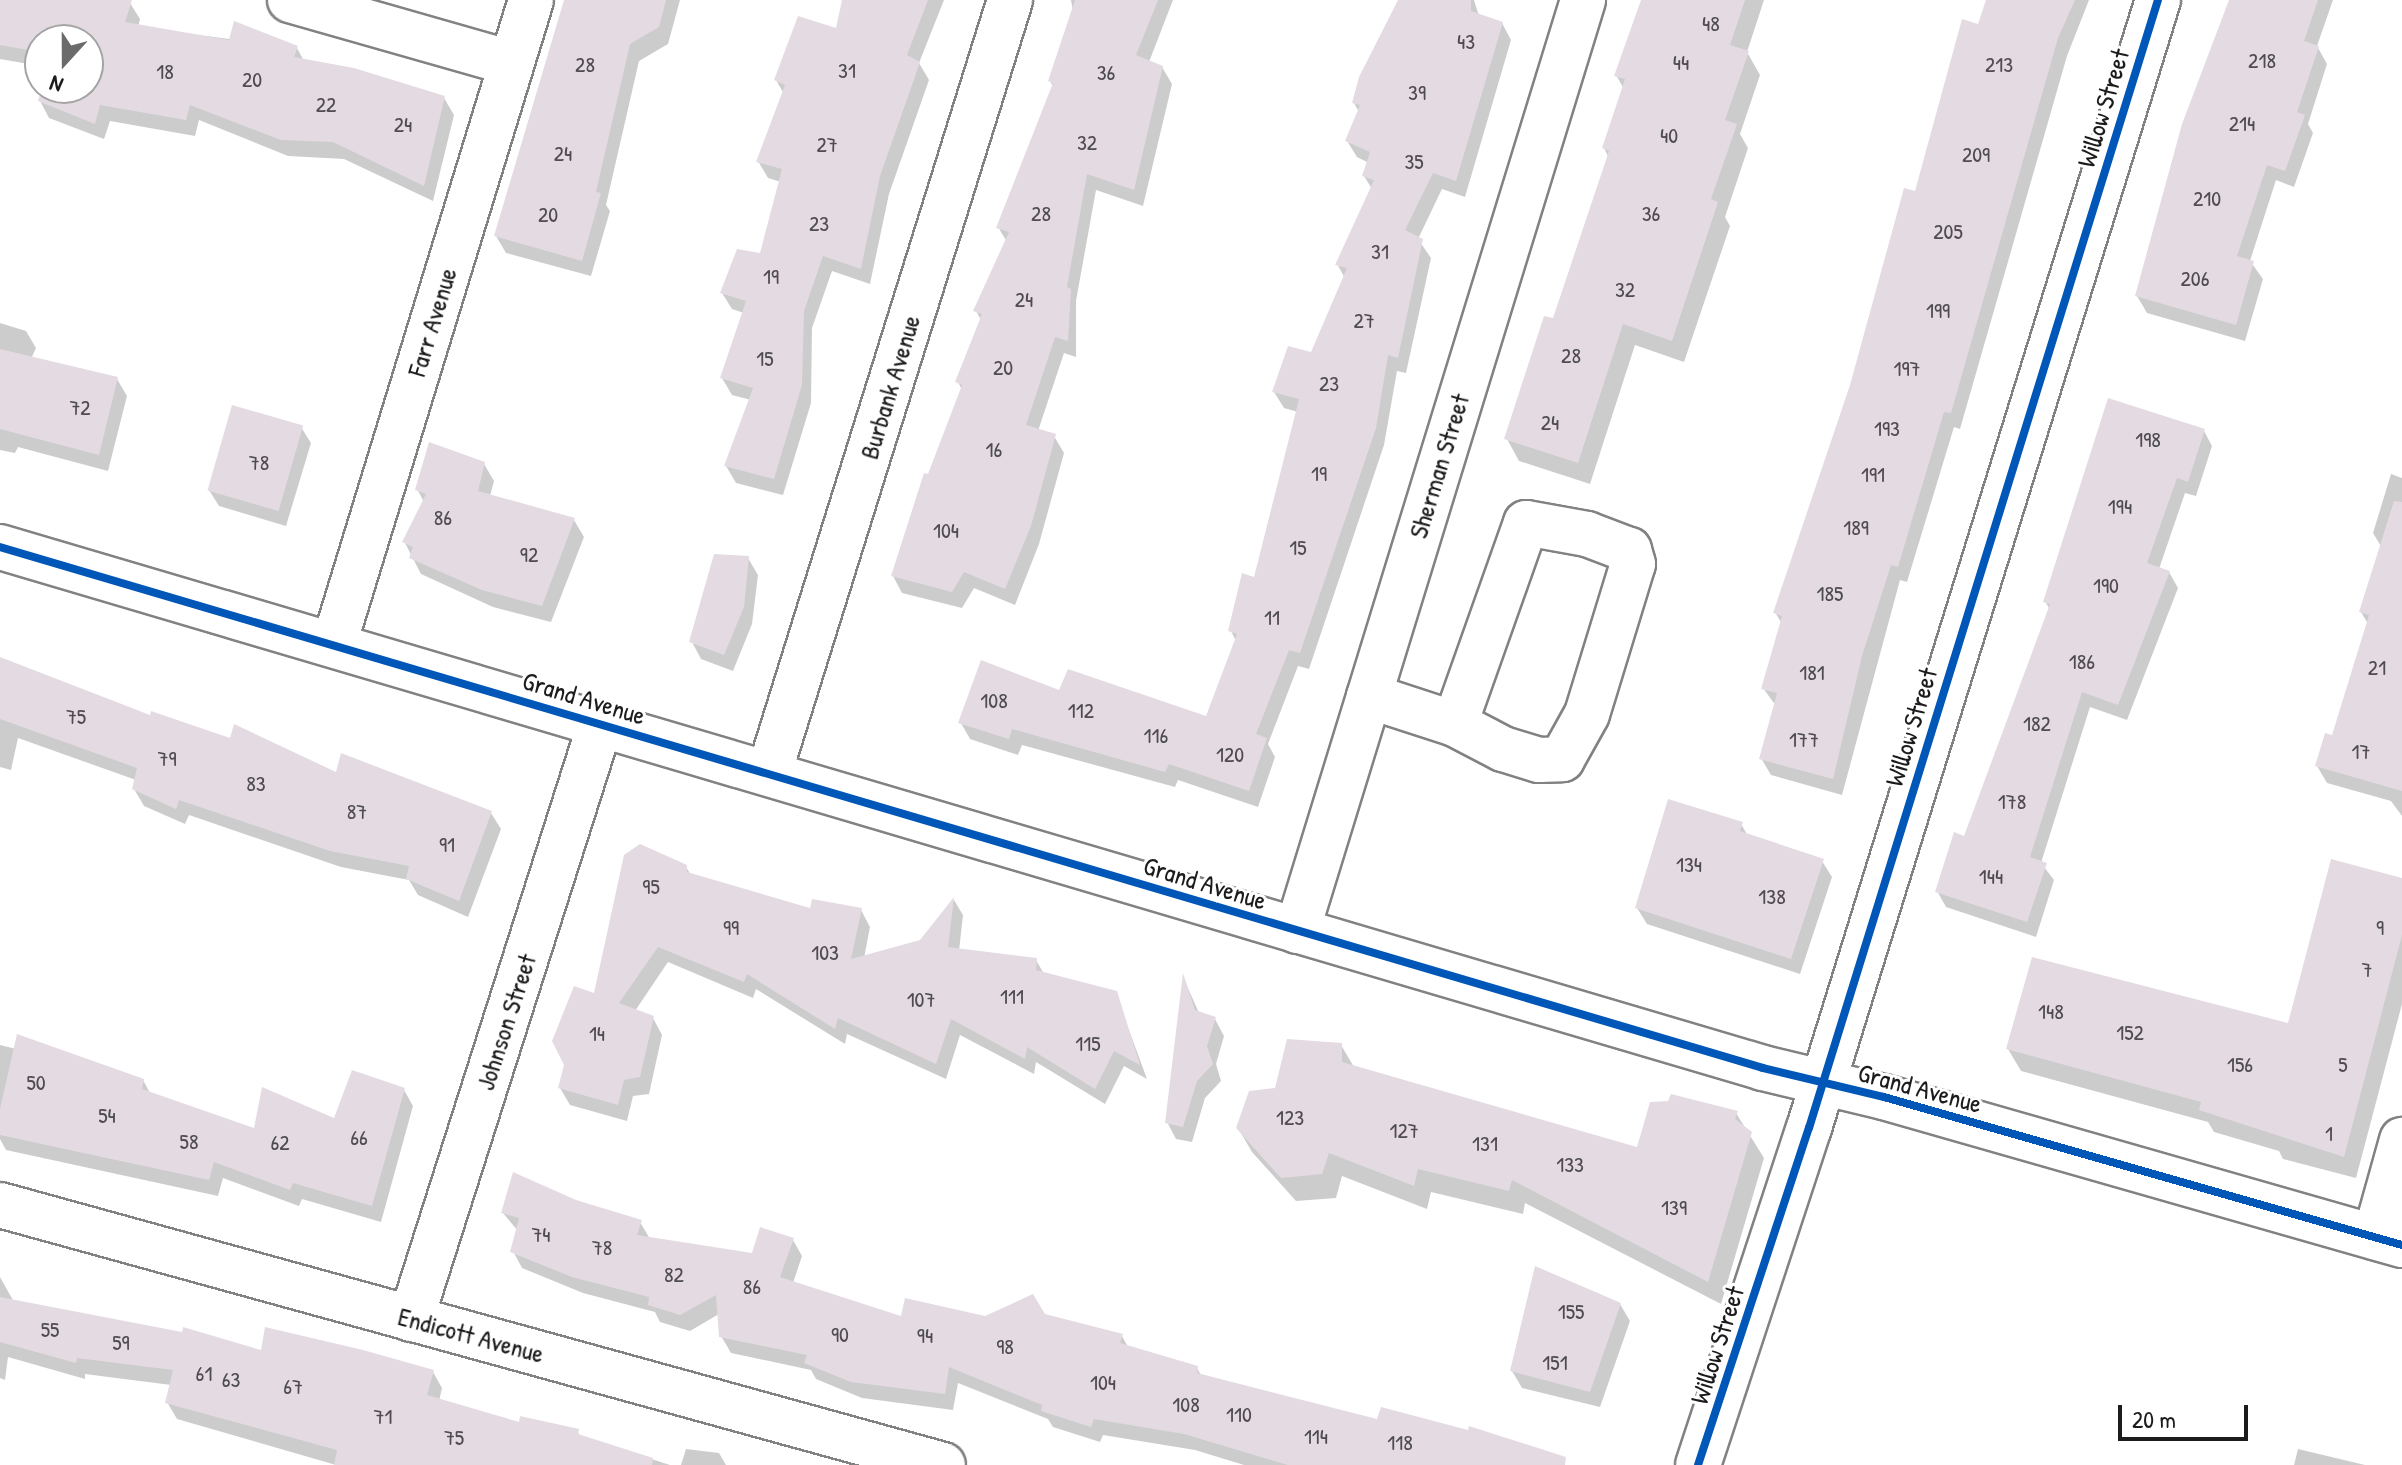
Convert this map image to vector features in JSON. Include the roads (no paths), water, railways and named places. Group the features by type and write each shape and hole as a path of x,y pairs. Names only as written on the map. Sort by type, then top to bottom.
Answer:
{"street":[{"path":"290,0 511,63"},
{"name":"Farr Avenue","path":"334,644 531,0"},
{"name":"Burbank Avenue","path":"769,773 1010,0"},
{"name":"Sherman Street","path":"1297,931 1583,0"},
{"name":"Willow Street","path":"1698,1465 1823,1082 2158,0"},
{"path":"1369,696 1455,724 1515,753 1539,760 1562,759 1587,714 1633,564 1629,550 1587,534 1526,523 1455,724"},
{"name":"Grand Avenue","path":"0,547 1297,931 2389,1241"},
{"name":"Johnson Street","path":"411,1319 600,725"},
{"path":"2389,1241 2402,1140"},
{"name":"Endicott Avenue","path":"0,1205 943,1465"}]}
